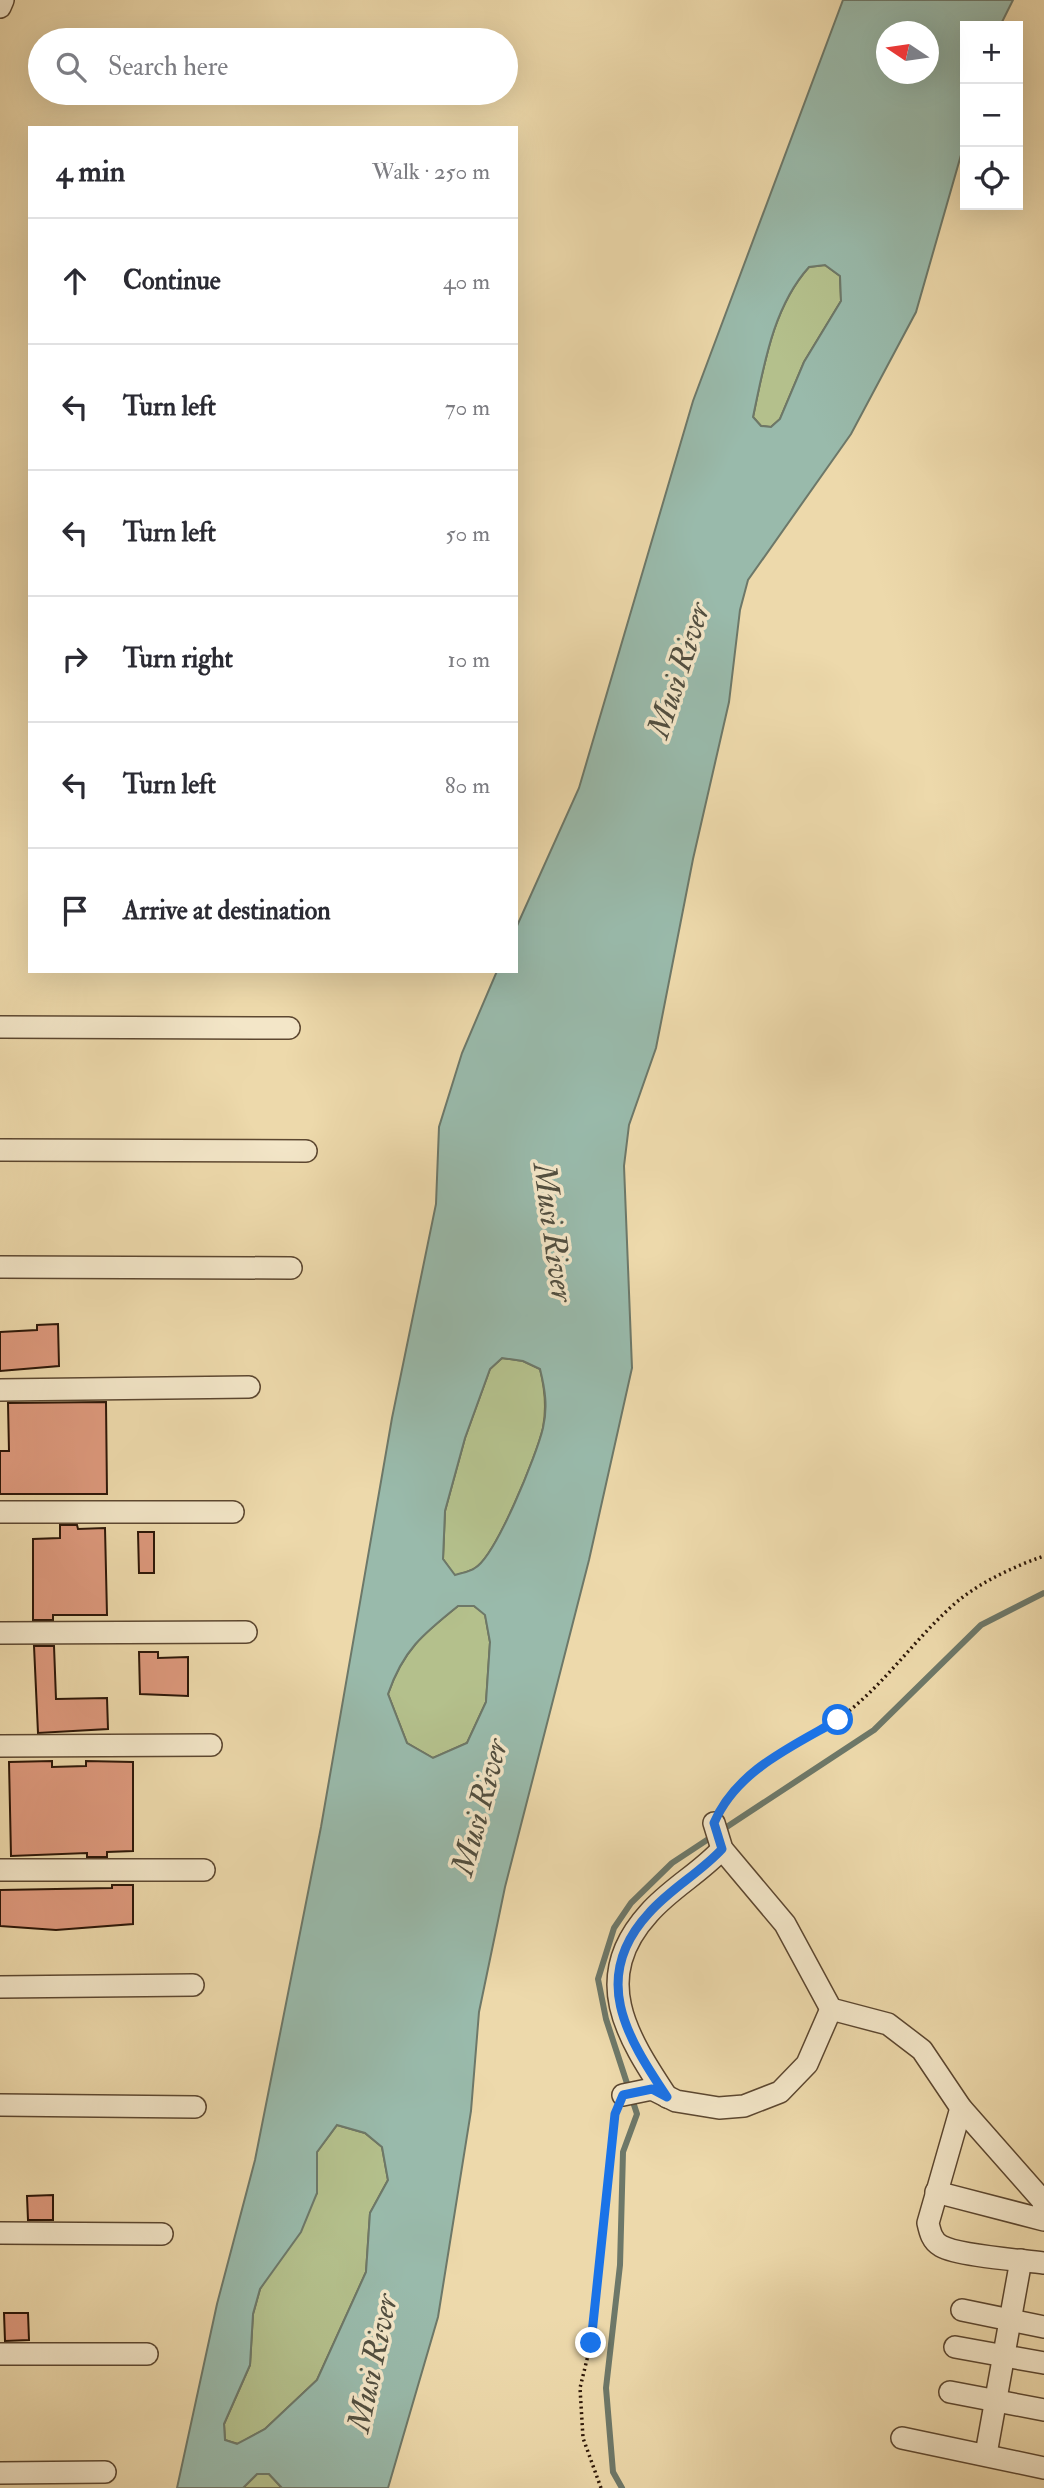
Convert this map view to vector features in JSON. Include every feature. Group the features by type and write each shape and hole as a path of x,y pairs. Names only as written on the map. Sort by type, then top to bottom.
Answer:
{"street":[{"path":"0,7 3,0"},
{"path":"0,1027 289,1028"},
{"path":"0,1150 306,1151"},
{"path":"0,1267 291,1268"},
{"path":"0,1390 249,1387"},
{"path":"0,1512 233,1512"},
{"path":"0,1633 246,1632"},
{"path":"0,1746 211,1745"},
{"path":"714,1823 722,1849 785,1924 831,2010 888,2024 922,2050 961,2108 1044,2208"},
{"path":"659,2093 624,2026 617,1999 618,1969 629,1942 648,1913 675,1889 703,1870 722,1849"},
{"path":"0,1870 204,1870"},
{"path":"0,1987 193,1985"},
{"path":"623,2095 659,2093 676,2101 719,2108 744,2106 779,2092 807,2064 831,2010"},
{"path":"0,2105 195,2107"},
{"path":"961,2108 928,2223 930,2236 941,2246 1044,2263"},
{"path":"936,2192 1044,2208"},
{"path":"0,2232 162,2234"},
{"path":"986,2454 1021,2260"},
{"path":"962,2309 1044,2327"},
{"path":"955,2347 1044,2363"},
{"path":"0,2354 147,2354"},
{"path":"950,2392 1044,2410"},
{"path":"902,2438 1044,2468"},
{"path":"0,2473 105,2472"}],"path":[{"path":"714,1823 733,1789 771,1758 838,1720 881,1682 960,1599 1018,1565 1044,1556"},
{"path":"601,2488 583,2438 580,2388 591,2343 615,2114 623,2095"}],"green space":[{"path":"825,265 840,276 841,301 804,362 780,419 771,427 761,426 753,417 778,318 809,267"},
{"path":"502,1358 523,1361 540,1369 545,1398 543,1428 524,1481 494,1545 475,1568 455,1576 443,1559 445,1511 465,1438 490,1369"},
{"path":"458,1606 474,1606 485,1614 490,1642 486,1702 467,1743 433,1758 407,1743 388,1694 408,1654 434,1625"},
{"path":"337,2125 365,2133 382,2147 388,2180 370,2213 366,2272 317,2380 265,2429 238,2444 225,2440 224,2424 250,2365 253,2314 260,2289 317,2193 317,2152"},
{"path":"257,2474 269,2474 282,2488 243,2488"}],"water":[{"name":"Musi River","path":"843,0 1013,0 1002,21 960,21 960,158 916,312 851,434 748,580 740,610 729,702 693,859 656,1048 629,1125 624,1166 632,1368 589,1560 505,1887 479,2012 471,2111 438,2317 388,2488 282,2488 269,2474 257,2474 243,2488 177,2488 217,2304 255,2160 321,1827 392,1418 436,1204 439,1127 462,1053 496,973 518,973 518,924 579,788 693,401","holes":["825,265 840,276 841,301 804,362 780,419 771,427 761,426 753,417 761,377 778,318 787,300 809,267","502,1358 523,1361 540,1369 545,1398 545,1420 539,1441 524,1481 494,1545 475,1568 455,1575 443,1559 445,1511 465,1438 490,1369","458,1606 474,1606 485,1615 490,1642 486,1702 467,1743 433,1758 407,1743 388,1694 400,1666 434,1625","337,2125 365,2133 382,2147 388,2180 370,2213 366,2272 317,2380 265,2429 237,2444 225,2440 224,2424 250,2365 253,2314 260,2289 301,2232 317,2193 317,2152"]}],"building":[{"path":"58,1324 59,1366 0,1371 0,1332 37,1330 37,1325"},
{"path":"106,1402 107,1494 0,1494 0,1451 9,1451 8,1403"},
{"path":"60,1525 77,1525 78,1529 105,1528 107,1615 53,1615 53,1620 33,1620 33,1539 60,1538"},
{"path":"138,1532 154,1532 154,1573 139,1573"},
{"path":"34,1646 54,1646 56,1699 107,1698 108,1729 38,1733"},
{"path":"139,1652 158,1652 158,1658 188,1657 188,1696 140,1694"},
{"path":"52,1761 52,1767 86,1766 86,1761 133,1762 133,1851 107,1852 107,1857 87,1857 87,1853 11,1856 9,1762"},
{"path":"112,1885 133,1885 133,1924 56,1930 0,1926 0,1890 112,1888"},
{"path":"53,2195 53,2220 28,2220 27,2196"},
{"path":"4,2313 28,2313 29,2340 5,2341"}],"waterway":[{"path":"622,2488 613,2472 606,2388 620,2265 623,2152 637,2114 606,2019 598,1979 614,1928 631,1903 672,1863 874,1730 981,1625 1044,1593"}],"route":[{"path":"591,2343 615,2114 623,2095 652,2089 667,2097 624,2026 617,1999 618,1969 629,1942 648,1913 675,1889 703,1870 722,1849 714,1823 733,1789 771,1758 838,1720"}]}
